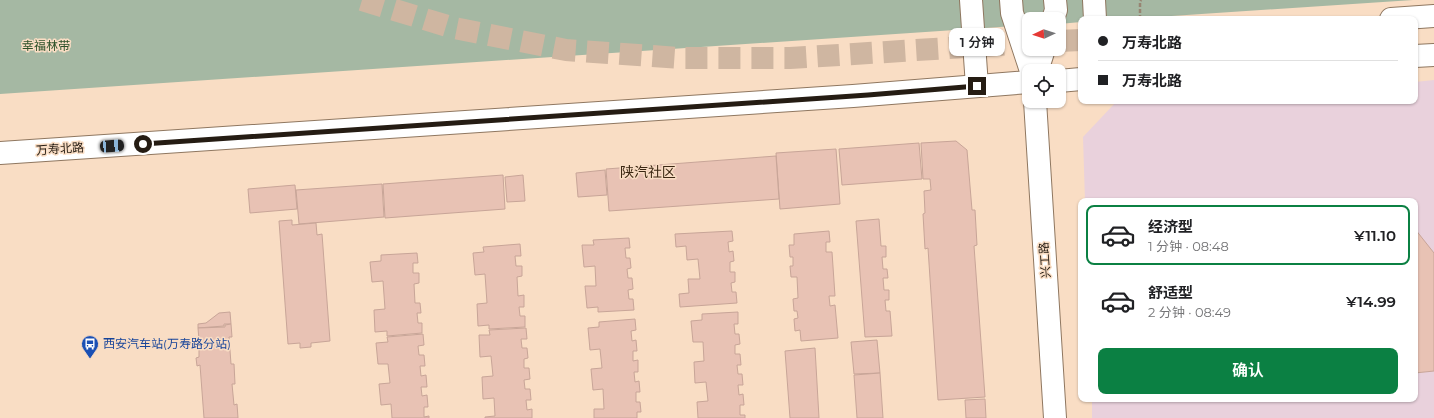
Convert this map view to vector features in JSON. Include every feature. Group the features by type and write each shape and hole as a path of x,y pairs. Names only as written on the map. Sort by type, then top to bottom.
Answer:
{"main road":[{"path":"971,0 977,86"},
{"path":"1011,0 1012,12 1029,64"},
{"path":"1055,0 1055,12"},
{"path":"1094,0 1095,16"},
{"path":"1418,17 1434,16"},
{"path":"1418,56 1434,55"},
{"path":"1066,80 1078,79"},
{"name":"万寿北路","path":"0,153 846,96 1022,83"},
{"name":"兴工路","path":"1035,108 1055,418"}],"path":[{"path":"1140,16 1141,0"}],"shaded area":[{"path":"1434,80 1434,418 1092,418 1092,402 1418,402 1418,198 1085,198 1083,137 1114,104 1418,104 1418,82"}],"green space":[{"name":"幸福林带","path":"0,0 1413,0 1172,16 1078,16 1078,22 1066,23 1066,12 1022,12 1022,25 0,94"}],"building":[{"path":"956,141 967,150 972,210 975,210 977,245 974,246 985,397 938,400 928,248 925,249 923,214 925,213 924,191 931,190 930,179 923,179 921,143"},
{"path":"919,143 922,179 842,185 839,149"},
{"path":"836,149 840,204 780,209 776,153"},
{"path":"776,156 779,199 609,211 606,169"},
{"path":"605,170 607,195 578,197 576,173"},
{"path":"503,175 505,209 385,218 383,184"},
{"path":"523,175 525,201 507,202 505,177"},
{"path":"382,184 384,217 299,224 296,190"},
{"path":"295,185 297,209 250,213 248,189"},
{"path":"879,219 881,246 886,246 886,257 882,257 883,269 887,269 888,278 883,278 884,290 889,290 889,300 885,300 886,311 890,311 892,336 865,337 856,221"},
{"path":"292,220 292,225 316,223 317,235 322,234 330,341 311,343 311,347 300,348 300,343 288,344 279,221"},
{"path":"732,231 733,241 728,242 729,252 733,251 734,261 730,262 730,272 735,272 735,282 731,283 732,292 736,292 737,303 680,307 679,294 689,293 688,279 700,279 698,259 687,260 686,246 676,247 675,234"},
{"path":"829,231 830,242 826,242 826,252 832,252 835,296 829,296 830,306 835,305 838,338 801,341 800,330 795,331 794,319 798,318 797,311 794,311 793,299 798,298 797,277 791,277 790,266 793,266 793,257 790,257 789,245 794,245 794,234"},
{"path":"1418,233 1434,253 1434,371 1418,373"},
{"path":"629,238 630,248 625,248 626,258 630,258 631,268 627,269 628,278 632,278 633,289 628,290 629,299 633,299 634,310 598,312 598,307 587,308 585,286 596,286 595,266 584,267 582,245 594,245 593,240"},
{"path":"520,244 521,256 515,256 516,266 522,266 522,276 517,277 518,296 524,295 524,307 519,307 520,316 525,316 525,327 489,329 489,325 478,326 477,304 487,303 485,274 475,275 473,253 484,252 483,247"},
{"path":"417,253 418,263 413,263 413,273 419,273 419,283 414,284 415,303 420,303 421,313 417,313 418,323 422,323 422,333 387,336 387,331 375,332 374,310 385,309 383,281 372,282 370,262 381,261 381,255"},
{"path":"230,312 231,324 198,328 198,324 206,323 219,313"},
{"path":"738,312 738,324 734,324 735,334 739,334 740,344 735,345 735,354 740,354 741,365 737,365 738,374 742,374 743,385 738,385 739,395 743,394 744,405 740,405 740,415 745,415 745,418 698,418 697,402 708,401 706,382 695,383 694,362 704,361 703,342 693,342 691,321 702,320 702,314"},
{"path":"635,319 636,330 631,331 632,341 636,340 637,351 633,351 633,361 638,360 638,372 634,372 635,382 639,381 640,392 636,392 636,402 640,402 641,412 637,412 637,418 594,418 594,409 604,409 603,389 593,390 591,369 602,368 600,349 590,350 588,328 599,327 599,322"},
{"path":"231,324 232,337 229,337 231,364 234,364 235,384 232,384 234,405 237,404 238,418 204,418 200,365 197,366 196,358 199,357 199,348 195,348 195,340 199,340 198,328 225,327 225,325"},
{"path":"526,328 527,339 521,339 522,348 527,348 528,358 524,359 524,368 529,368 530,379 524,380 525,389 530,389 531,400 526,400 527,410 532,409 532,418 485,418 495,416 494,398 483,399 482,377 493,376 491,356 480,357 479,335 490,335 489,330"},
{"path":"423,334 424,345 418,346 419,355 424,355 425,366 420,366 421,376 426,375 427,387 421,387 422,396 427,395 428,407 424,407 424,417 429,416 429,418 392,418 391,404 381,405 379,384 390,383 388,364 378,364 376,343 388,342 387,337"},
{"path":"877,340 880,373 854,374 851,342"},
{"path":"815,348 819,418 790,418 785,351"},
{"path":"880,373 883,418 857,418 854,375"},
{"path":"985,399 986,418 966,418 965,400"}],"tunnel":[{"path":"362,0 454,28 566,50 680,58 790,58 1022,43"},
{"path":"1066,41 1078,40"}],"place":[{"name":"西安汽车站(万寿路分站)","path":"90,359"}],"district":[{"name":"陕汽社区","path":"648,172"}],"route":[{"path":"143,144 928,91 977,86"}]}
